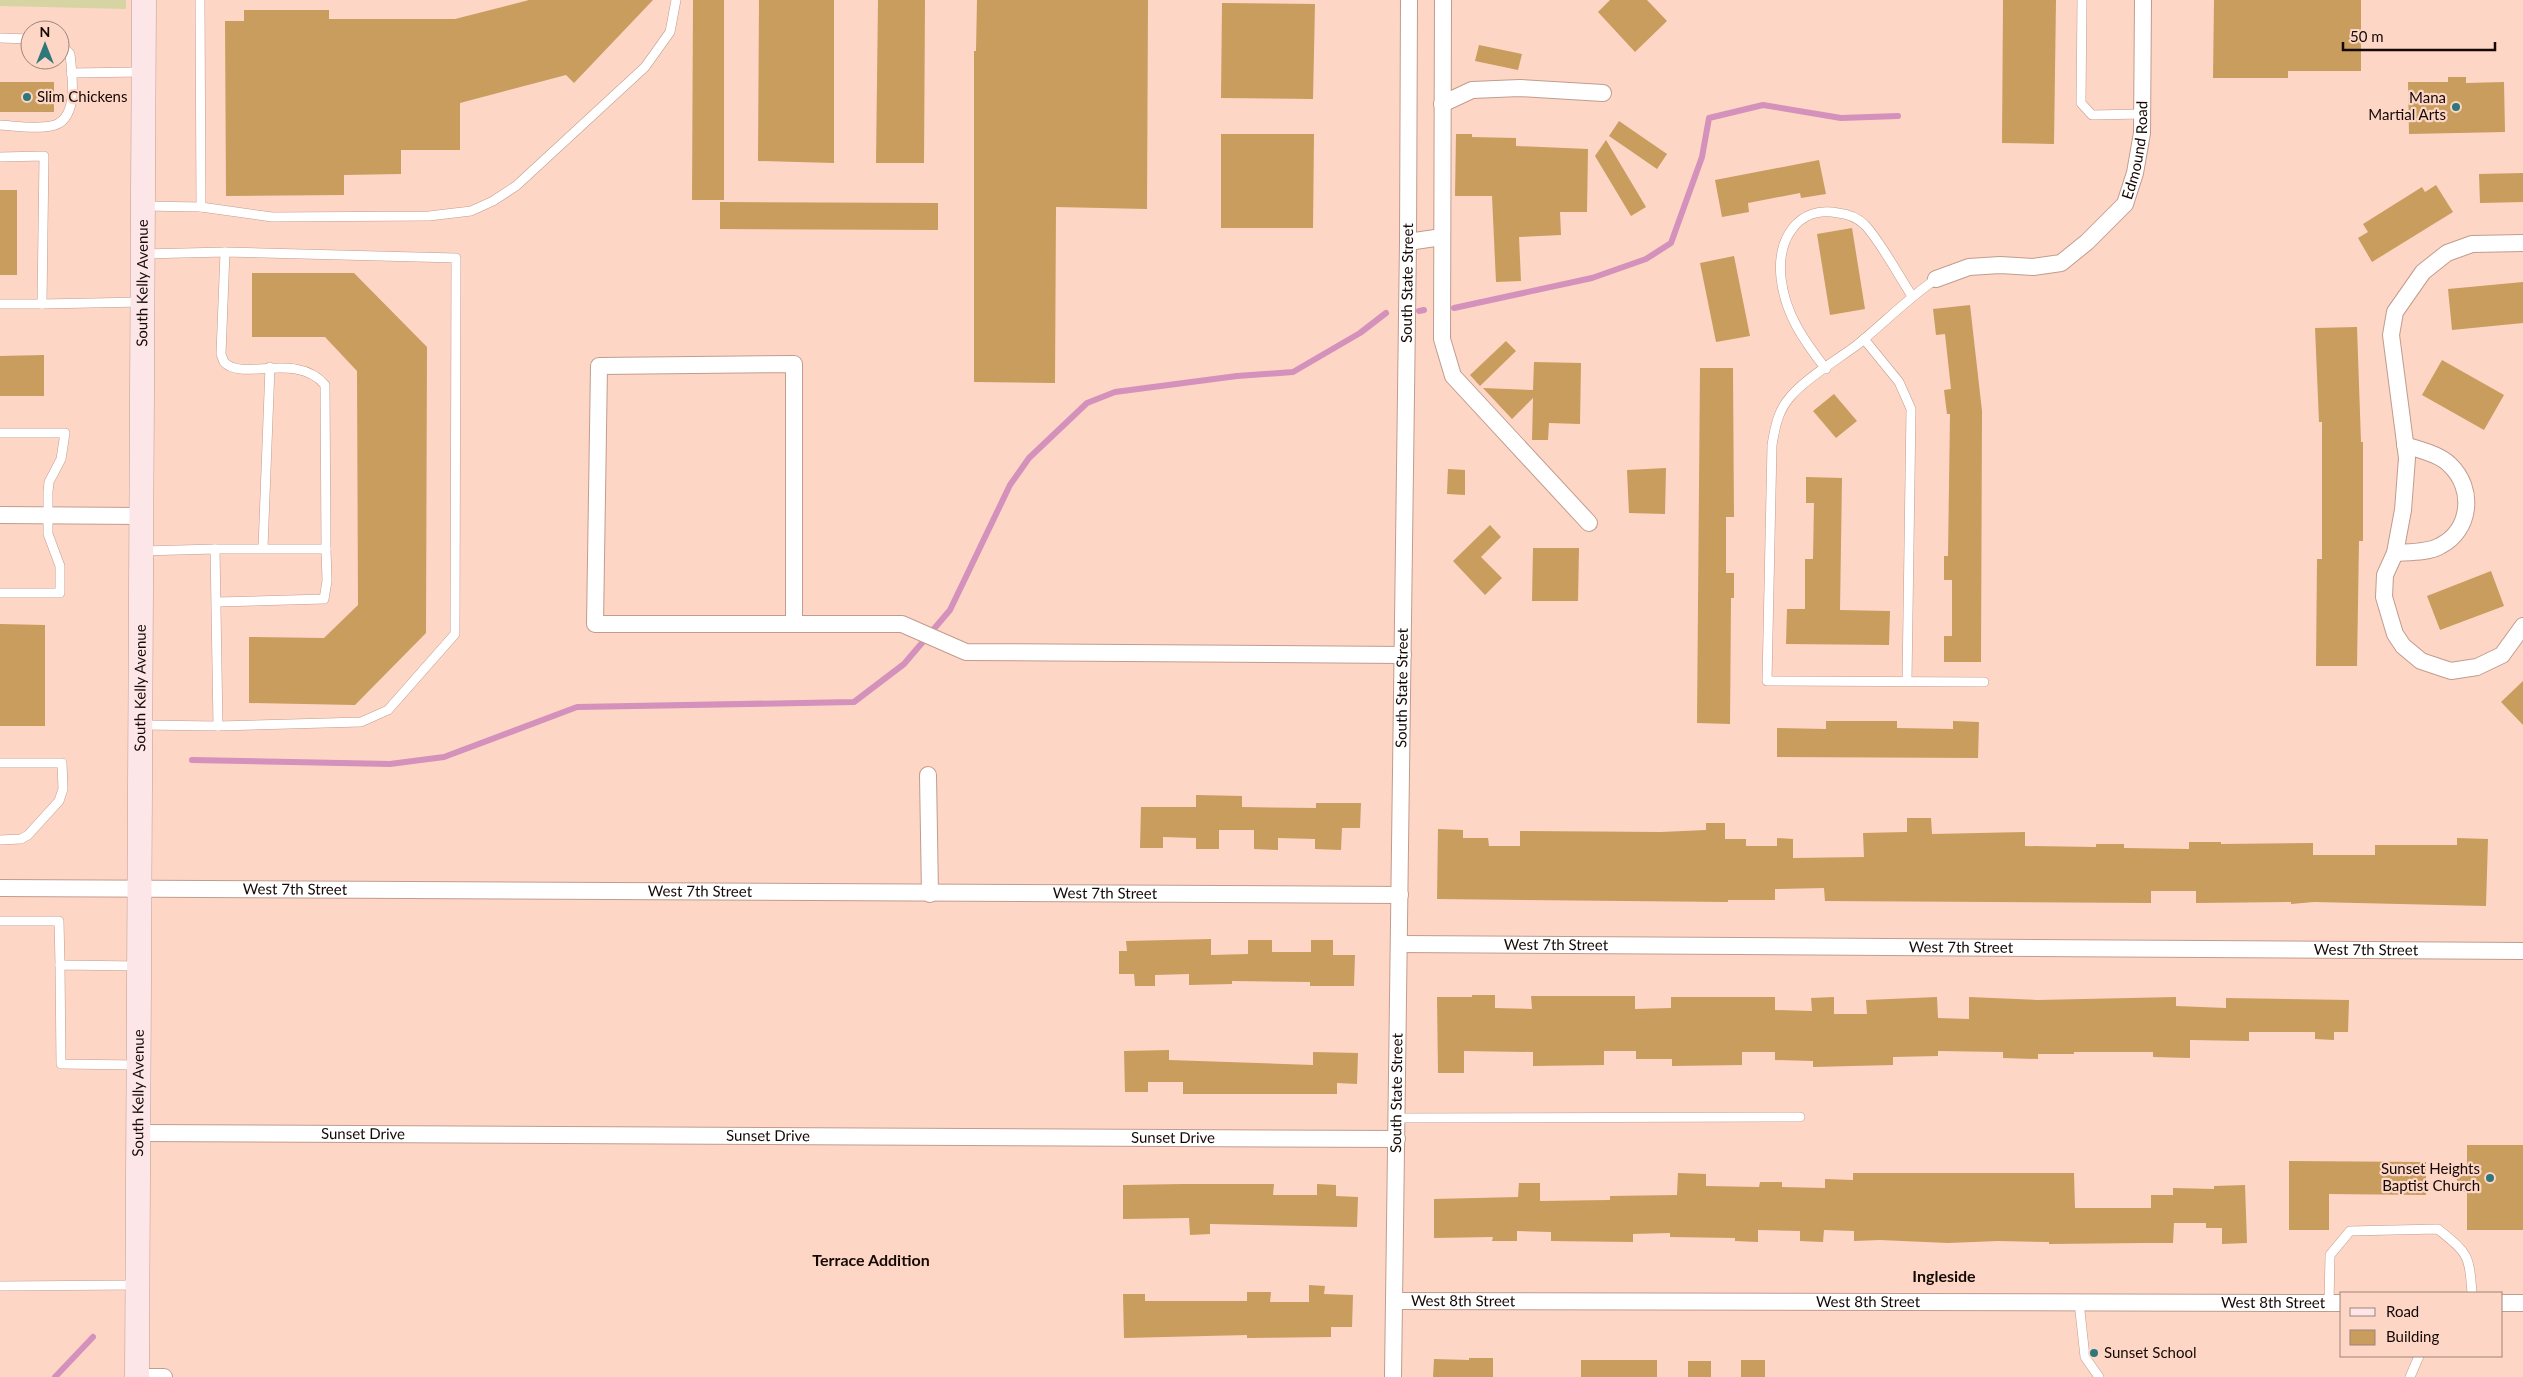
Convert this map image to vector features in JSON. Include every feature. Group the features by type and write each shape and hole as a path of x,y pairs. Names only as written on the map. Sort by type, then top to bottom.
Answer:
{"main road":[{"name":"South Kelly Avenue","path":"137,1377 144,0"}],"street":[{"name":"South State Street","path":"1394,1377 1408,242 1409,0"},
{"path":"1443,0 1442,339 1454,376 1589,523"},
{"name":"Edmound Road","path":"1936,279 1968,268 2000,265 2033,268 2061,263 2087,242 2125,204 2135,173 2142,133 2143,0"},
{"path":"1442,104 1472,90 1520,88 1603,92"},
{"path":"1408,242 1442,237"},
{"path":"2523,243 2472,244 2447,253 2423,272 2407,292 2395,312 2391,335 2407,458 2403,510 2395,554 2386,575 2386,605 2395,634 2403,646 2421,661 2451,671 2477,667 2502,656 2523,626"},
{"path":"794,624 794,364 599,366 594,624 794,624 902,624 966,652 1403,655"},
{"path":"2395,554 2439,547 2455,535 2463,521 2467,505 2466,490 2449,464 2405,445"},
{"path":"0,514 142,516"},
{"path":"928,775 930,894"},
{"name":"West 7th Street","path":"0,888 1400,895"},
{"name":"West 7th Street","path":"1400,944 2523,951"},
{"name":"Sunset Drive","path":"139,1133 1397,1139"},
{"name":"West 8th Street","path":"1394,1301 2335,1303"},
{"path":"2503,1303 2523,1303"},
{"path":"137,1377 164,1377"}],"lane":[{"path":"200,0 201,207"},
{"path":"142,206 201,207 272,217 429,216 471,211 493,201 516,186 645,67 670,32 676,0"},
{"path":"2082,0 2081,103 2092,115 2142,114"},
{"path":"0,38 20,39"},
{"path":"0,126 51,126 61,122 67,115 71,105 70,54"},
{"path":"71,72 143,72"},
{"path":"0,157 44,156 42,304"},
{"path":"1826,369 1802,339 1792,320 1781,278 1782,250 1790,230 1807,215 1826,210 1849,215 1865,225 1912,296"},
{"path":"141,725 218,726 361,722 388,710 455,634 456,258 225,252 142,254"},
{"path":"217,602 324,599 327,581 324,385 318,377 302,370 270,367 234,369 224,362 221,354 225,252"},
{"path":"1936,279 1912,296 1864,339 1790,396 1777,418 1772,445 1767,681 1984,682"},
{"path":"0,304 142,302"},
{"path":"1864,339 1899,382 1911,409 1907,681"},
{"path":"263,548 270,367"},
{"path":"0,433 64,433 61,459 49,482 47,514 50,543 60,566 60,593 0,593"},
{"path":"141,551 263,548 326,549"},
{"path":"215,549 218,726"},
{"path":"0,763 62,763 63,789 59,800 28,835 21,839 0,840"},
{"path":"0,921 59,921 61,1064 139,1065"},
{"path":"60,965 139,966"},
{"path":"1397,1118 1800,1117"},
{"path":"2335,1303 2330,1255 2350,1231 2438,1229 2465,1252 2470,1270 2472,1292"},
{"path":"0,1286 138,1285"},
{"path":"2079,1302 2085,1357 2099,1377"},
{"path":"2410,1377 2420,1357"}],"shaded area":[{"path":"0,0 126,0 126,9 0,6"}],"building":[{"path":"529,0 653,0 574,83 566,75 460,103 460,150 401,150 401,174 344,175 344,195 226,196 225,21 244,21 244,10 329,10 329,19 455,19"},
{"path":"693,0 724,0 724,200 692,200"},
{"path":"759,0 834,0 834,163 758,161"},
{"path":"878,0 925,0 924,163 876,163"},
{"path":"977,0 1148,0 1147,209 1056,207 1055,383 974,382 974,51 976,51"},
{"path":"1610,0 1647,0 1667,21 1635,52 1598,12"},
{"path":"2003,0 2056,0 2054,144 2002,143"},
{"path":"2214,0 2361,0 2361,71 2288,71 2288,78 2213,78"},
{"path":"1222,3 1315,4 1313,99 1221,98"},
{"path":"1479,45 1522,54 1518,70 1475,61"},
{"name":"Mana Martial Arts","path":"2448,77 2466,77 2466,83 2504,82 2505,132 2409,134 2408,82 2448,82"},
{"name":"Slim Chickens","path":"0,82 54,82 54,112 0,112"},
{"path":"1619,121 1667,154 1657,169 1609,136"},
{"path":"1221,134 1314,134 1313,228 1221,228"},
{"path":"1456,134 1472,134 1472,137 1516,138 1516,146 1588,149 1587,212 1560,212 1561,235 1519,237 1521,281 1496,282 1492,196 1455,196"},
{"path":"1606,140 1646,207 1631,216 1595,156"},
{"path":"1819,160 1826,194 1801,198 1800,193 1748,203 1749,212 1722,217 1715,180"},
{"path":"2523,173 2523,202 2480,203 2479,174"},
{"path":"2436,185 2453,212 2372,262 2358,238 2368,232 2363,224 2422,187 2425,192"},
{"path":"0,190 17,190 17,275 0,275"},
{"path":"720,202 938,203 938,230 720,229"},
{"path":"1852,228 1865,309 1830,315 1817,234"},
{"path":"1734,256 1750,336 1716,342 1700,263"},
{"path":"252,273 354,273 427,347 426,633 355,705 249,703 249,637 324,638 358,605 357,371 325,337 252,337"},
{"path":"2523,282 2523,323 2452,330 2448,289"},
{"path":"1970,305 1982,411 1981,662 1944,662 1944,636 1952,636 1952,580 1944,580 1944,556 1948,556 1950,414 1947,414 1944,390 1951,389 1945,334 1936,335 1933,309"},
{"path":"2357,327 2361,442 2363,442 2363,541 2359,541 2357,666 2316,666 2317,559 2322,559 2322,422 2319,422 2315,328"},
{"path":"1506,341 1516,351 1480,386 1470,375"},
{"path":"44,355 44,396 0,396 0,356"},
{"path":"2442,360 2504,395 2484,430 2422,395"},
{"path":"1534,362 1581,363 1580,424 1549,423 1548,440 1532,440 1533,398 1512,419 1483,388 1533,390"},
{"path":"1700,368 1733,368 1734,517 1726,517 1726,573 1734,573 1734,598 1731,598 1730,724 1697,723"},
{"path":"1834,394 1857,421 1836,438 1813,411"},
{"path":"1666,468 1665,514 1629,513 1627,470"},
{"path":"1448,469 1465,470 1465,495 1447,494"},
{"path":"1806,477 1842,478 1840,610 1890,611 1889,645 1786,644 1787,609 1805,609 1805,559 1813,559 1814,503 1806,503"},
{"path":"1490,525 1501,537 1481,557 1502,578 1485,595 1453,561"},
{"path":"1533,548 1579,548 1578,601 1532,601"},
{"path":"2491,571 2504,606 2440,630 2427,596"},
{"path":"0,624 45,625 45,726 0,726"},
{"path":"2523,681 2523,725 2501,702"},
{"path":"1826,721 1897,721 1897,728 1953,729 1953,721 1979,722 1978,758 1777,757 1777,728 1826,729"},
{"path":"1196,795 1242,796 1242,807 1316,808 1316,803 1361,803 1360,828 1342,828 1341,850 1315,849 1315,839 1278,838 1278,850 1254,849 1254,830 1219,830 1219,849 1196,849 1196,838 1163,837 1163,848 1140,848 1141,807 1196,807"},
{"path":"1907,818 1931,818 1932,834 2025,832 2025,846 2096,847 2096,844 2124,844 2124,848 2189,849 2189,842 2221,842 2221,844 2313,843 2313,855 2375,855 2375,845 2457,845 2457,838 2488,839 2486,906 2314,902 2291,904 2291,902 2196,903 2196,891 2151,891 2151,903 1825,901 1824,888 1775,889 1775,900 1728,900 1728,902 1437,899 1438,829 1463,830 1463,838 1488,838 1489,846 1520,846 1520,831 1661,832 1706,830 1706,823 1725,823 1725,839 1746,839 1746,846 1777,846 1777,838 1793,839 1793,858 1864,857 1863,833 1907,832"},
{"path":"1211,939 1211,955 1248,954 1248,940 1272,940 1272,952 1311,952 1311,940 1333,940 1333,955 1355,955 1354,986 1310,986 1310,982 1232,981 1232,984 1189,985 1189,974 1155,975 1155,986 1135,986 1134,974 1119,974 1119,951 1127,951 1126,941"},
{"path":"1472,995 1495,995 1495,1008 1532,1009 1531,996 1635,996 1635,1009 1671,1008 1671,997 1775,997 1775,1010 1812,1011 1811,998 1834,997 1834,1014 1867,1014 1866,1000 1937,997 1938,1018 1969,1019 1969,997 2038,1000 2176,997 2176,1006 2226,1008 2226,998 2349,1000 2348,1032 2334,1032 2334,1040 2315,1039 2315,1032 2249,1032 2249,1041 2190,1040 2190,1058 2153,1057 2153,1052 2074,1052 2074,1054 2038,1054 2038,1059 2003,1058 2003,1052 1938,1051 1938,1056 1893,1057 1893,1065 1813,1067 1813,1061 1775,1060 1775,1052 1742,1052 1742,1065 1672,1066 1672,1059 1636,1059 1636,1051 1604,1051 1604,1065 1533,1066 1533,1052 1464,1051 1464,1073 1438,1073 1437,997 1472,997"},
{"path":"1169,1050 1169,1060 1313,1065 1313,1052 1358,1053 1357,1084 1337,1083 1337,1094 1183,1094 1183,1082 1148,1082 1148,1092 1125,1092 1124,1051"},
{"name":"Sunset Heights Baptist Church","path":"2467,1145 2523,1145 2523,1230 2467,1230 2467,1192 2457,1192 2457,1164 2467,1164"},
{"path":"2289,1161 2426,1162 2426,1195 2329,1194 2329,1230 2289,1230"},
{"path":"1678,1173 1706,1174 1706,1186 1759,1187 1760,1182 1782,1182 1782,1187 1825,1188 1825,1179 1853,1180 1853,1173 2074,1173 2075,1208 2151,1208 2151,1195 2173,1195 2173,1188 2214,1189 2214,1186 2245,1185 2247,1243 2222,1244 2222,1228 2206,1228 2206,1223 2174,1223 2173,1243 2049,1244 2049,1242 1998,1241 1948,1243 1880,1240 1854,1241 1854,1231 1824,1230 1823,1242 1800,1241 1800,1231 1758,1230 1758,1242 1735,1241 1735,1238 1670,1237 1670,1233 1633,1234 1633,1242 1551,1241 1551,1232 1517,1231 1517,1241 1492,1241 1493,1237 1434,1238 1434,1199 1518,1197 1519,1183 1540,1183 1540,1201 1610,1200 1610,1196 1677,1195"},
{"path":"1274,1184 1273,1195 1317,1195 1317,1184 1336,1185 1336,1196 1358,1197 1357,1227 1210,1224 1210,1234 1190,1235 1189,1218 1123,1219 1123,1185"},
{"path":"1309,1285 1325,1286 1324,1294 1353,1295 1352,1327 1331,1327 1331,1337 1247,1338 1247,1335 1124,1338 1123,1294 1145,1294 1145,1301 1247,1301 1247,1292 1271,1292 1270,1302 1309,1302"},
{"path":"1469,1358 1493,1358 1493,1377 1433,1377 1434,1359 1469,1360"},
{"path":"1581,1360 1657,1360 1657,1377 1581,1377"},
{"path":"1741,1360 1765,1360 1765,1377 1741,1377"},
{"path":"1688,1361 1711,1361 1711,1377 1688,1377"}],"waterway":[{"path":"1454,308 1592,278 1646,259 1671,243 1702,157 1709,118 1763,105 1841,118 1898,116"},
{"path":"1419,311 1424,310"},
{"path":"192,760 390,764 444,757 577,707 854,702 904,664 950,610 1010,485 1029,458 1087,403 1115,392 1237,376 1293,372 1360,333 1386,313"},
{"path":"55,1377 93,1337"}],"place":[{"name":"Slim Chickens","path":"27,97"},
{"name":"Mana Martial Arts","path":"2456,107"},
{"name":"Sunset Heights Baptist Church","path":"2490,1178"},
{"name":"Sunset School","path":"2094,1353"}],"district":[{"name":"Terrace Addition","path":"871,1260"},
{"name":"Ingleside","path":"1944,1276"}]}
